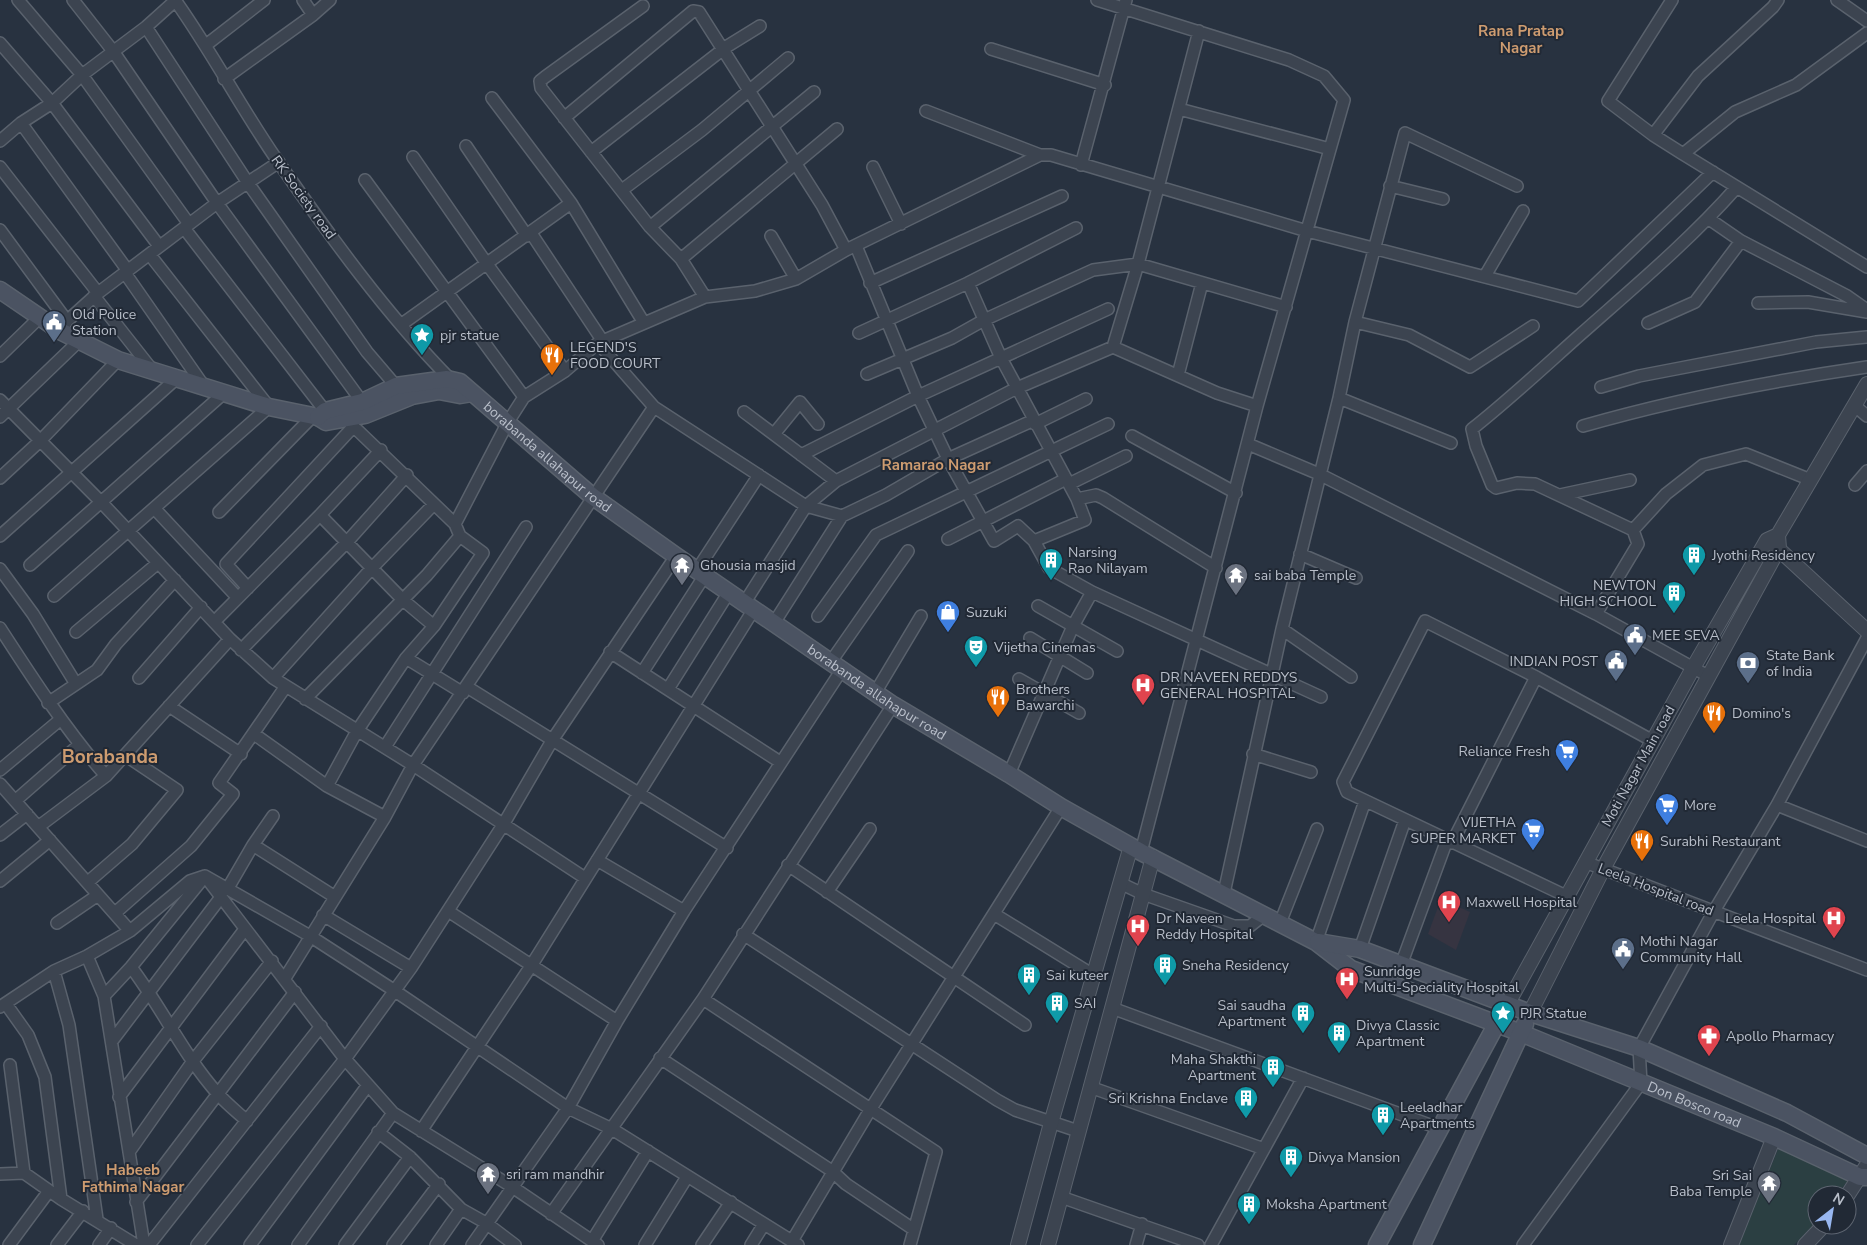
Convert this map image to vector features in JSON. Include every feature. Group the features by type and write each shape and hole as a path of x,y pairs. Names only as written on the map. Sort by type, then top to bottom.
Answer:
{"main road":[{"name":"borabanda allahapur road","path":"1,293 39,318 64,326 79,341 118,360 269,407 319,415 366,408 439,390 460,395 472,392"},
{"name":"borabanda allahapur road","path":"319,415 326,422 351,423 366,408 396,386 451,380 460,382 592,496 676,556 750,605 835,667 893,705 1061,807 1142,852 1316,942 1351,969 1521,1033"},
{"name":"borabanda allahapur road","path":"1316,942 1360,949 1530,1013"},
{"path":"1377,1245 1438,1128 1507,1005"},
{"path":"1422,1245 1530,1013"},
{"name":"Don Bosco road","path":"1530,1013 1639,1048 1787,1114 1867,1156"},
{"name":"Don Bosco road","path":"1521,1033 1865,1173"}],"street":[{"path":"18,0 82,75 319,415 219,512"},
{"path":"73,0 114,51 217,202 366,408"},
{"path":"206,45 264,0"},
{"path":"303,0 313,15"},
{"path":"224,79 313,15 330,0"},
{"path":"1048,1245 1143,894 1142,852 1196,641 1236,493 1257,406 1344,100 1324,76 1289,60 1199,31 1125,4 1097,0"},
{"path":"1672,0 1608,101 1653,135 1736,188 1867,267"},
{"path":"1653,135 1698,76 1778,0"},
{"path":"1838,0 1867,21"},
{"path":"2,134 52,103 82,75 179,1"},
{"name":"RK Society road","path":"179,1 224,79 279,162 352,262 402,324 451,380"},
{"path":"1081,165 1105,85 1125,4"},
{"path":"642,6 540,81 541,88 650,227 681,259 705,297"},
{"path":"564,118 693,11 702,16 721,51 851,248 870,283 918,396 948,459 994,541 1018,526 1034,541 1049,568 1092,592 1271,676 1321,697"},
{"path":"591,152 721,51 760,26"},
{"path":"146,27 248,182 366,352 396,386"},
{"path":"1112,347 1138,264 1199,31"},
{"path":"1683,154 1735,112 1796,85 1867,33"},
{"path":"0,43 52,103 159,246"},
{"path":"991,49 1105,85"},
{"path":"622,190 748,92 788,58"},
{"path":"650,227 814,92"},
{"path":"492,98 571,203 644,323"},
{"path":"1179,109 1330,149"},
{"path":"926,111 1040,155 1051,156 1307,231 1375,247 1578,301 1713,172"},
{"path":"21,123 126,272 203,386"},
{"path":"681,259 837,130"},
{"path":"1224,893 1253,754 1318,474 1339,398 1355,322 1405,133 1517,186"},
{"path":"466,146 527,236"},
{"path":"598,343 705,297 755,291 796,279 851,248 1040,155"},
{"path":"413,157 487,264 565,370"},
{"path":"0,230 64,326 96,295 150,255 159,246 217,202 279,162"},
{"path":"0,167 152,370"},
{"path":"873,167 901,224"},
{"path":"365,180 524,397"},
{"path":"1390,186 1443,199"},
{"path":"1596,614 1638,544 1634,530 1535,484 1517,483 1496,488 1492,485 1476,446 1472,429 1506,402 1709,219 1736,188"},
{"path":"870,283 1062,196"},
{"path":"402,324 571,203"},
{"path":"1485,276 1523,211"},
{"path":"1709,219 1741,242 1847,296 1867,311"},
{"path":"859,333 968,283 1076,228"},
{"path":"455,524 508,422 524,397 565,370 602,340 531,233 527,236"},
{"path":"771,236 796,279"},
{"path":"1648,323 1695,302 1741,242"},
{"path":"54,596 269,407 150,255"},
{"path":"867,374 952,338 984,320 1093,270 1138,264 1286,307"},
{"path":"968,283 1001,358 1077,499 1085,520 1034,541"},
{"path":"1178,375 1202,283"},
{"path":"1758,303 1808,302 1867,311"},
{"path":"801,455 918,396 1108,309"},
{"path":"0,356 39,318"},
{"path":"1355,322 1409,334 1470,367 1533,326"},
{"path":"1601,387 1639,376 1816,342 1867,337"},
{"path":"4,413 79,341"},
{"path":"598,343 654,407 806,506 842,516"},
{"path":"420,1131 531,966 694,705 806,506 836,481 934,429 1018,388 1112,347 1217,393 1257,406"},
{"path":"0,478 40,441 118,360"},
{"path":"1583,426 1716,392 1867,367"},
{"path":"0,536 177,378"},
{"name":"Moti Nagar Main road","path":"1507,1005 1693,668 1775,541 1867,384"},
{"path":"30,565 224,394"},
{"path":"1339,398 1451,443"},
{"path":"774,623 842,516 886,495 948,459 1086,399"},
{"path":"0,400 4,413 40,441 102,503 230,639 273,678 385,747 585,878"},
{"path":"774,434 800,402 818,424"},
{"path":"1855,406 1867,416"},
{"path":"285,978 385,817 413,765 465,690 592,496 654,407"},
{"path":"744,412 836,481"},
{"path":"248,588 226,564 351,423 381,450 455,524 460,536 483,553 434,626 406,658 357,731 327,786"},
{"path":"818,616 876,536 1051,449 1108,424"},
{"path":"1132,436 1236,493"},
{"path":"1248,444 1318,474 1596,614 1708,676"},
{"path":"215,621 320,515 381,450"},
{"path":"1634,530 1666,494 1703,465 1746,454 1811,480"},
{"path":"948,539 1126,456"},
{"path":"1855,485 1867,471"},
{"path":"642,673 759,475"},
{"path":"241,650 347,542 407,476"},
{"path":"1560,495 1630,480"},
{"path":"1077,499 1096,495 1103,498 1216,568"},
{"path":"273,678 372,568 434,504"},
{"path":"154,508 238,598"},
{"path":"320,515 404,600 434,626"},
{"path":"385,747 526,527"},
{"path":"305,699 404,600 460,536"},
{"path":"1775,541 1867,631"},
{"name":"Moti Nagar Main road","path":"1530,1013 1602,869 1708,676 1775,541"},
{"path":"472,1245 511,1186 568,1108 616,1021 684,911 727,848 835,667 908,551"},
{"path":"1300,554 1356,578"},
{"path":"198,1245 345,1059 411,968 503,824 553,739 676,556"},
{"path":"76,632 158,563"},
{"path":"0,569 33,614 76,684"},
{"path":"48,703 97,670 116,644 175,580"},
{"path":"668,689 729,592"},
{"path":"1009,774 1073,626 1092,592"},
{"path":"1038,606 1117,651"},
{"path":"139,678 201,607"},
{"path":"874,692 921,616"},
{"path":"1566,896 1346,792 1343,782 1425,621 1536,677 1653,741"},
{"path":"0,628 48,703 79,745 106,776"},
{"path":"1282,629 1350,677"},
{"path":"1030,638 1087,673"},
{"path":"1523,1245 1641,1083 1639,1048 1714,911 1778,805 1867,638"},
{"path":"38,827 106,776 230,639"},
{"path":"610,652 780,762"},
{"path":"406,658 553,739 727,848"},
{"path":"1401,964 1450,842 1536,677"},
{"path":"1019,679 1079,713"},
{"path":"115,913 191,846 233,794 219,783 241,754 286,686"},
{"path":"551,1214 703,999 743,934 893,705"},
{"path":"169,706 241,754"},
{"path":"0,770 61,719"},
{"path":"254,734 327,786 385,817"},
{"path":"15,801 79,745"},
{"path":"1253,754 1311,772"},
{"path":"88,882 132,844 176,790 125,755"},
{"path":"1,786 130,931"},
{"path":"1316,942 1365,801"},
{"path":"1778,805 1867,841"},
{"path":"205,876 224,892 310,936 568,1108 648,1151 795,1243 832,1171 1061,807"},
{"path":"0,835 27,814"},
{"path":"112,1041 224,892 273,816"},
{"path":"1360,949 1405,820"},
{"path":"827,892 870,828"},
{"path":"1280,923 1316,828"},
{"path":"0,881 50,840"},
{"path":"253,845 335,897"},
{"path":"1018,1245 1120,883 1142,852"},
{"path":"597,860 684,911"},
{"name":"Leela Hospital road","path":"1585,862 1867,970"},
{"path":"788,865 1025,1026"},
{"path":"61,1199 45,1077 28,1035 3,1006 54,971 87,956 130,931 190,882 205,876"},
{"path":"104,996 131,968 205,876"},
{"path":"1120,883 1143,894 1234,926 1250,926 1264,915"},
{"path":"224,892 245,929 272,961 345,1059 393,1113 511,1186 595,1243 648,1151"},
{"path":"57,924 98,894"},
{"path":"448,910 616,1021"},
{"path":"994,914 1093,975"},
{"path":"323,915 411,968"},
{"path":"119,1097 245,929"},
{"path":"743,934 997,1100 1015,1110 1078,1131"},
{"path":"87,956 104,996 144,1245"},
{"path":"129,1152 193,1061 272,961"},
{"path":"131,968 150,992 193,1061 219,1094 247,1120"},
{"path":"54,971 69,1025 97,1219"},
{"path":"136,1202 295,992"},
{"path":"703,999 936,1152 910,1245"},
{"path":"1112,1008 1438,1128"},
{"path":"150,1245 321,1026"},
{"path":"660,1058 832,1171 846,1184 913,1229"},
{"path":"10,1065 24,1173"},
{"path":"1211,1245 1303,1078"},
{"path":"250,1245 368,1085"},
{"path":"1090,1087 1264,1149"},
{"path":"298,1245 393,1113"},
{"path":"378,1132 410,1157 439,1184 461,1209 486,1223 515,1245"},
{"path":"1731,1245 1774,1137"},
{"path":"345,1245 410,1157"},
{"path":"0,1174 24,1173 61,1199 97,1219 136,1245"},
{"path":"1856,1185 1865,1173"},
{"path":"645,1245 687,1177"},
{"path":"393,1245 439,1184"},
{"path":"9,1245 50,1191"},
{"path":"1061,1198 1142,1224 1198,1245"},
{"path":"702,1245 731,1202"},
{"path":"436,1245 461,1209"},
{"path":"57,1245 83,1211"},
{"path":"751,1245 764,1224"},
{"path":"1136,1245 1142,1224"},
{"path":"99,1245 111,1228"},
{"path":"1805,1245 1814,1235"}],"shaded area":[{"name":"Maxwell Hospital","path":"1441,899 1470,912 1456,950 1428,934"}],"green space":[{"path":"1779,1147 1849,1179 1844,1185 1807,1185 1807,1231 1794,1245 1739,1245"}],"place":[{"name":"Old Police Station","path":"54,343"},
{"name":"pjr statue","path":"422,356"},
{"name":"LEGEND'S FOOD COURT","path":"552,376"},
{"name":"Jyothi Residency","path":"1694,576"},
{"name":"Narsing Rao Nilayam","path":"1051,581"},
{"name":"Ghousia masjid","path":"682,586"},
{"name":"sai baba Temple","path":"1236,596"},
{"name":"NEWTON HIGH SCHOOL","path":"1674,614"},
{"name":"Suzuki","path":"948,633"},
{"name":"MEE SEVA","path":"1635,656"},
{"name":"Vijetha Cinemas","path":"976,668"},
{"name":"INDIAN POST","path":"1616,682"},
{"name":"State Bank of India","path":"1748,684"},
{"name":"DR NAVEEN REDDYS GENERAL HOSPITAL","path":"1143,706"},
{"name":"Brothers Bawarchi","path":"998,718"},
{"name":"Domino's","path":"1714,734"},
{"name":"Reliance Fresh","path":"1567,772"},
{"name":"More","path":"1667,826"},
{"name":"VIJETHA SUPER MARKET","path":"1533,851"},
{"name":"Surabhi Restaurant","path":"1642,862"},
{"name":"Maxwell Hospital","path":"1449,923"},
{"name":"Leela Hospital","path":"1834,939"},
{"name":"Dr Naveen Reddy Hospital","path":"1138,947"},
{"name":"Mothi Nagar Community Hall","path":"1623,970"},
{"name":"Sneha Residency","path":"1165,986"},
{"name":"Sai kuteer","path":"1029,996"},
{"name":"Sunridge Multi-Speciality Hospital","path":"1347,1000"},
{"name":"SAI","path":"1057,1024"},
{"name":"Sai saudha Apartment","path":"1303,1034"},
{"name":"PJR Statue","path":"1503,1034"},
{"name":"Divya Classic Apartment","path":"1339,1054"},
{"name":"Apollo Pharmacy","path":"1709,1057"},
{"name":"Maha Shakthi Apartment","path":"1273,1088"},
{"name":"Sri Krishna Enclave","path":"1246,1119"},
{"name":"Leeladhar Apartments","path":"1383,1136"},
{"name":"Divya Mansion","path":"1291,1178"},
{"name":"sri ram mandhir","path":"488,1195"},
{"name":"Sri Sai Baba Temple","path":"1769,1204"},
{"name":"Moksha Apartment","path":"1249,1225"}],"district":[{"name":"Rana Pratap Nagar","path":"1521,40"},
{"name":"Ramarao Nagar","path":"936,465"},
{"name":"Borabanda","path":"110,756"},
{"name":"Habeeb Fathima Nagar","path":"133,1178"}]}
